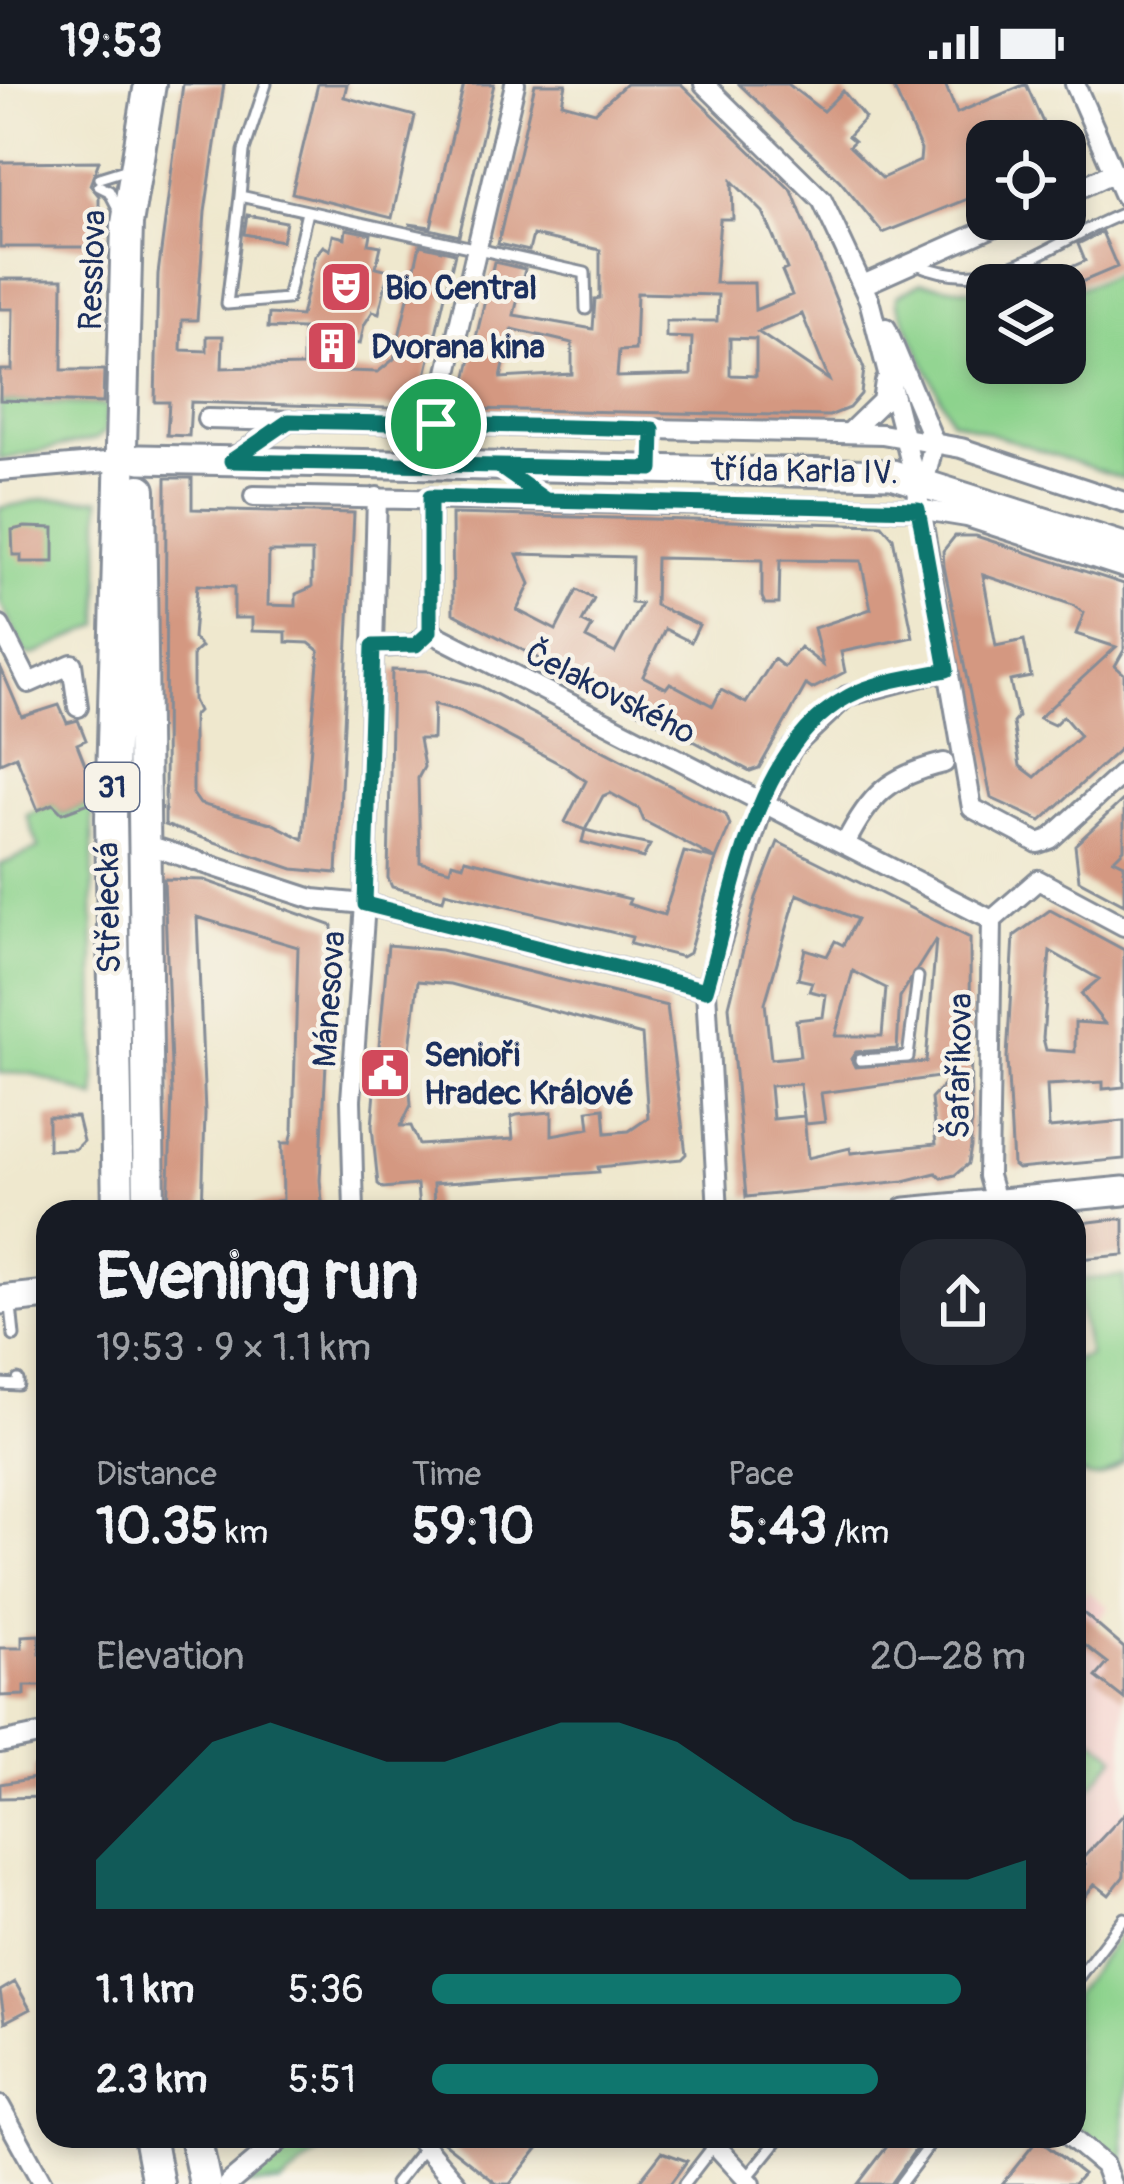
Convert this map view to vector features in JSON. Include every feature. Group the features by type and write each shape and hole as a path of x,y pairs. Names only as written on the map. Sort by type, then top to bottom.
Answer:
{"main road":[{"name":"Resslova","path":"130,459 127,224 150,84"},
{"name":"Resslova","path":"130,459 146,204 166,84"},
{"name":"Střelecká","path":"118,1200 111,841 130,459"},
{"name":"Střelecká","path":"130,459 149,1200"},
{"path":"151,2148 158,2184"},
{"path":"198,2148 205,2184"}],"street":[{"path":"436,424 515,84"},
{"path":"704,84 806,179 836,223 866,292 918,439 919,490 973,808 1038,843 1050,839 1124,772"},
{"path":"1075,84 1124,196"},
{"path":"1086,185 1114,172"},
{"path":"866,292 966,239"},
{"path":"866,292 887,371 918,439 919,490"},
{"path":"849,433 882,401 887,371"},
{"name":"třída Karla IV.","path":"207,419 849,433 918,439 1124,502"},
{"path":"231,461 289,421"},
{"path":"652,469 653,429"},
{"name":"třída Karla IV.","path":"0,471 130,459 652,469 919,490"},
{"path":"498,466 546,500"},
{"name":"třída Karla IV.","path":"254,496 546,500 919,490"},
{"path":"919,490 1124,547"},
{"path":"919,490 967,517 1124,568"},
{"name":"Mánesova","path":"353,1200 351,1100 365,904 377,496"},
{"path":"373,646 416,645 430,632 430,497"},
{"path":"0,626 28,683 72,664 77,707"},
{"name":"Čelakovského","path":"430,632 992,920"},
{"path":"717,1200 706,990 763,805 792,748 847,696 947,670"},
{"path":"844,844 887,782 944,763"},
{"path":"992,920 1038,880 1038,843"},
{"path":"157,848 313,898 365,904 706,990"},
{"path":"1038,880 1124,926"},
{"name":"Šafaříkova","path":"992,920 988,1176 995,1200"},
{"path":"1057,1200 1124,1191"},
{"path":"5,1300 36,1296"},
{"path":"0,1743 36,1736"},
{"path":"0,2106 43,2184"},
{"path":"228,2184 271,2148"},
{"path":"426,2148 457,2184"},
{"path":"718,2148 748,2181"},
{"path":"1083,2148 1104,2165 1111,2184"}],"lane":[{"path":"266,84 244,151 227,304 287,299 307,212"},
{"path":"127,224 99,182 133,166"},
{"path":"240,196 585,273 586,309"},
{"path":"914,263 948,277 992,277 1072,232 1124,213"},
{"path":"860,1060 908,1057 919,977"},
{"path":"5,1300 14,1336"},
{"path":"0,1384 18,1380"},
{"path":"1086,1967 1124,1918"},
{"path":"395,2184 416,2148"},
{"path":"684,2184 706,2148"},
{"path":"748,2181 772,2148"},
{"path":"900,2184 927,2148"}],"shaded area":[{"path":"1086,1592 1109,1607 1095,1625 1124,1645 1124,1876 1109,1895 1091,1881 1086,1890"}],"green space":[{"path":"1124,270 1124,479 951,420 897,304 897,296 921,283 966,289 966,384 1086,384 1086,285"},
{"path":"0,402 107,405 105,432 96,439 0,460"},
{"path":"43,499 100,499 100,625 32,656 25,653 0,602 0,508"},
{"path":"54,804 62,814 85,805 92,810 96,1098 33,1074 0,1073 0,865 39,848 27,815"},
{"path":"1124,1276 1124,1462 1094,1478 1086,1476 1086,1279"},
{"path":"1086,1733 1116,1756 1086,1794"},
{"path":"1124,1928 1124,2178 1114,2157 1086,2134 1086,1978"},
{"path":"289,2148 326,2148 281,2184 244,2184"}],"building":[{"path":"183,84 224,84 205,212 197,320 182,320 181,350 207,351 207,336 223,336 222,368 303,366 303,329 268,328 269,314 301,316 315,256 323,246 330,250 333,235 345,238 346,229 371,234 369,244 381,246 376,267 389,270 379,313 373,311 364,325 360,344 348,343 347,371 378,372 394,359 420,245 455,253 418,409 191,402 189,436 167,435 169,402 155,402 158,274"},
{"path":"318,84 347,84 344,97 415,116 392,218 292,193"},
{"path":"464,84 494,84 459,236 409,224 431,227"},
{"path":"535,84 566,84 562,103 595,112 626,84 681,84 792,191 864,369 861,394 849,408 829,416 471,409 462,397 494,262 525,269 514,315 593,329 595,299 600,298 600,250 533,235 529,251 498,244","holes":["732,181 763,212 787,269 782,271 792,295 755,310 754,283 715,283 720,219 733,219","637,293 718,295 717,321 666,321 666,337 692,338 691,375 617,377 619,351 635,350","802,314 829,380 758,332","512,329 572,343 572,374 501,378","730,338 756,339 756,376 730,375"]},
{"path":"739,84 788,84 823,111 843,91 865,118 848,136 854,141 849,146 882,178 920,161 921,150 892,84 945,84 957,113 1026,84 1042,120 966,120 966,199 883,233 840,181"},
{"path":"99,161 90,185 99,196 99,219 108,222 100,247 0,247 0,162"},
{"path":"247,215 286,222 282,241 244,234"},
{"path":"1102,232 1117,267 1086,280 1086,264 1078,264 1085,261 1078,244"},
{"path":"0,279 63,279 62,370 104,370 103,403 0,400 0,370 12,370 13,309 0,309"},
{"path":"166,478 192,478 192,509 354,513 337,873 293,869 165,825","holes":["269,552 312,552 312,587 296,594 296,606 268,605","197,585 234,587 234,618 252,618 252,631 286,632 286,642 309,643 319,651 303,839 271,823 200,804 193,794 193,716 198,711 193,700 193,654 201,647 193,638"]},
{"path":"452,514 882,525 893,538 913,637 841,652 845,672 812,689 806,685 759,768 750,771 453,613","holes":["517,554 632,557 631,603 641,604 615,653 586,638 592,627 582,622 594,599 577,590 556,630 517,610 530,584","656,558 762,560 765,604 779,604 780,560 861,561 871,609 814,628 823,665 800,647 784,667 774,659 746,703 721,690 713,706 670,683 666,688 643,676 665,629 691,642 699,625 655,605"]},
{"path":"54,528 54,562 21,562 21,555 13,555 12,530"},
{"path":"955,536 976,536 1124,584 1124,650 1115,666 1124,674 1124,745 1041,821 991,798 943,551","holes":["983,575 1073,605 1084,613 1076,634 1116,647 1039,718 1054,725 1063,716 1080,736 1035,777 1020,766 1013,723 1018,717 1010,681 1031,677 1024,640 996,646"]},
{"path":"0,666 22,717 59,705 67,723 78,720 86,740 77,744 92,782 92,802 62,813 53,804 38,810 16,756 0,763"},
{"path":"392,670 429,671 480,686 726,815 730,825 689,953 682,957 630,944 632,937 445,892 443,900 392,887 388,878","holes":["434,704 460,711 586,781 565,822 585,830 603,796 610,793 639,809 644,821 716,859 684,852 664,915 628,904 630,899 465,859 463,865 452,862 450,870 420,862 418,778 424,767 419,739 433,739"]},
{"path":"1124,799 1124,849 1114,859 1124,864 1124,904 1079,880 1075,845"},
{"path":"585,830 650,845 643,858 582,842"},
{"path":"778,842 970,938 971,1147 968,1164 955,1175 942,1178 936,1173 904,1181 746,1197 729,1006 756,898","holes":["797,894 857,919 843,945 835,941 827,956 805,949 798,979 812,982 809,991 826,995 823,1017 796,1020 800,1056 771,1059 765,1003","936,939 926,1062 855,1067 851,1059 856,1052 897,1049 900,997","853,971 886,988 882,1036 835,1036","953,1075 931,1099 936,1144 851,1153 850,1148 808,1158 804,1116 805,1124 825,1122 821,1093","800,1084 804,1116 773,1119 770,1086"]},
{"path":"164,879 204,880 333,926 322,1200 283,1200 282,1143 290,1143 293,1131 298,947 197,917 205,1113 202,1200 168,1200 172,1093"},
{"path":"1050,910 1124,950 1124,1087 1103,1089 1103,1082 1047,1085 1049,1128 1124,1121 1124,1159 1018,1169 1013,1165 1007,1058 1014,936","holes":["1050,951 1099,979 1081,994 1105,1024 1075,1022 1075,1052 1046,1050"]},
{"path":"388,945 441,950 667,1006 686,1154 681,1159 598,1167 599,1172 433,1184 434,1200 418,1200 417,1185 383,1188 378,1184 372,1126","holes":["418,981 451,984 642,1035 648,1118 629,1131 606,1133 604,1108 588,1110 590,1128 552,1135 552,1112 511,1117 513,1139 419,1145 411,1126 401,1126 411,1105 408,1066"]},
{"path":"48,1117 77,1117 83,1141 75,1149 48,1150"},
{"path":"1124,1219 1124,1255 1086,1258 1086,1222"},
{"path":"1086,1615 1124,1648 1124,1699 1096,1677 1108,1663 1086,1646"},
{"path":"36,1635 36,1686 25,1686 25,1695 0,1696 0,1648 22,1648 22,1636"},
{"path":"36,1767 36,1797 0,1798 0,1784 35,1778"},
{"path":"1124,1814 1124,1876 1109,1895 1095,1884 1086,1895 1086,1855"},
{"path":"15,1982 30,2009 5,2022 0,1991"},
{"path":"451,2148 538,2148 510,2184 497,2184"},
{"path":"886,2148 916,2148 891,2184 858,2184"},
{"path":"1031,2148 1050,2148 1083,2174 1074,2184 1002,2184"},
{"path":"662,2152 687,2161 670,2184 637,2184"}],"place":[{"name":"Bio Central","path":"346,287"},
{"name":"Dvorana kina","path":"332,346"},
{"name":"Senioři Hradec Králové","path":"385,1073"}],"route":[{"path":"436,424 289,421 231,461 498,466 546,500 430,497 430,632 416,645 373,646 365,904 706,990 753,829 792,748 814,722 847,696 878,684 947,670 918,509 546,500 498,466 652,469 653,429 436,424"}]}
